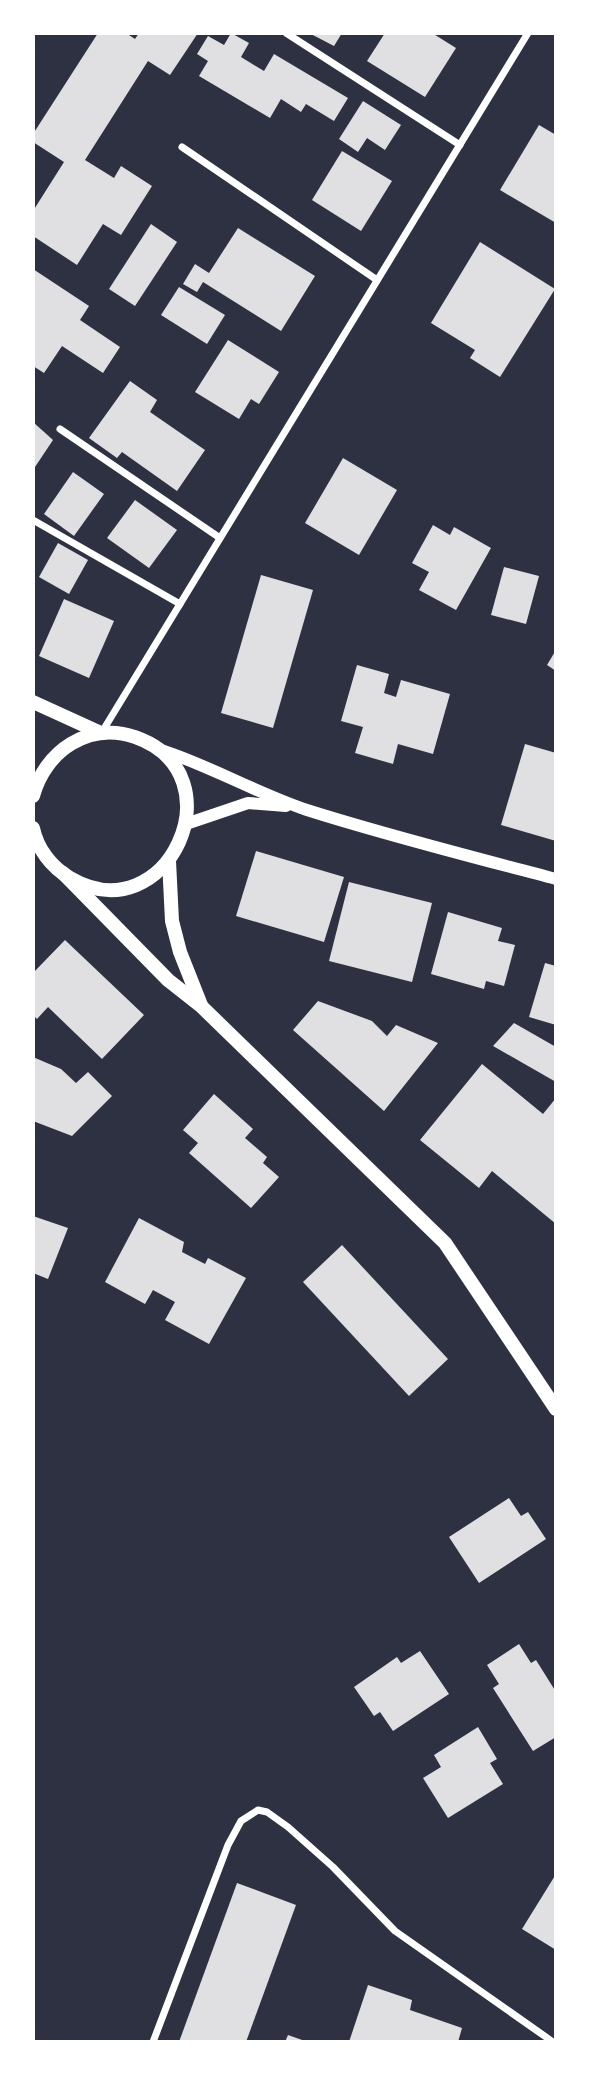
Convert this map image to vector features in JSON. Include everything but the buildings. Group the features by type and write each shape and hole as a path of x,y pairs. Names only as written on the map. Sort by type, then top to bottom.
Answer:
{"main road":[{"path":"33,702 101,733"},
{"path":"34,787 46,766 61,750 79,738 101,733 130,735 155,748 170,761 183,786 187,805 186,824 180,844 169,861 148,878 123,888 105,889 87,886 63,873"},
{"path":"33,828 37,846 50,862 168,980 201,1006 444,1243 556,1409"},
{"path":"169,861 174,928 184,964 201,1006"}],"street":[{"path":"286,33 460,145"},
{"path":"101,733 527,33"},
{"path":"182,147 377,279"},
{"path":"60,429 220,538"},
{"path":"33,520 180,604"},
{"path":"155,748 186,758 304,809 556,879"},
{"path":"186,824 248,803 304,809"},
{"path":"153,2042 228,1845 241,1821 258,1810 267,1812 288,1827 395,1931 553,2042"}]}
